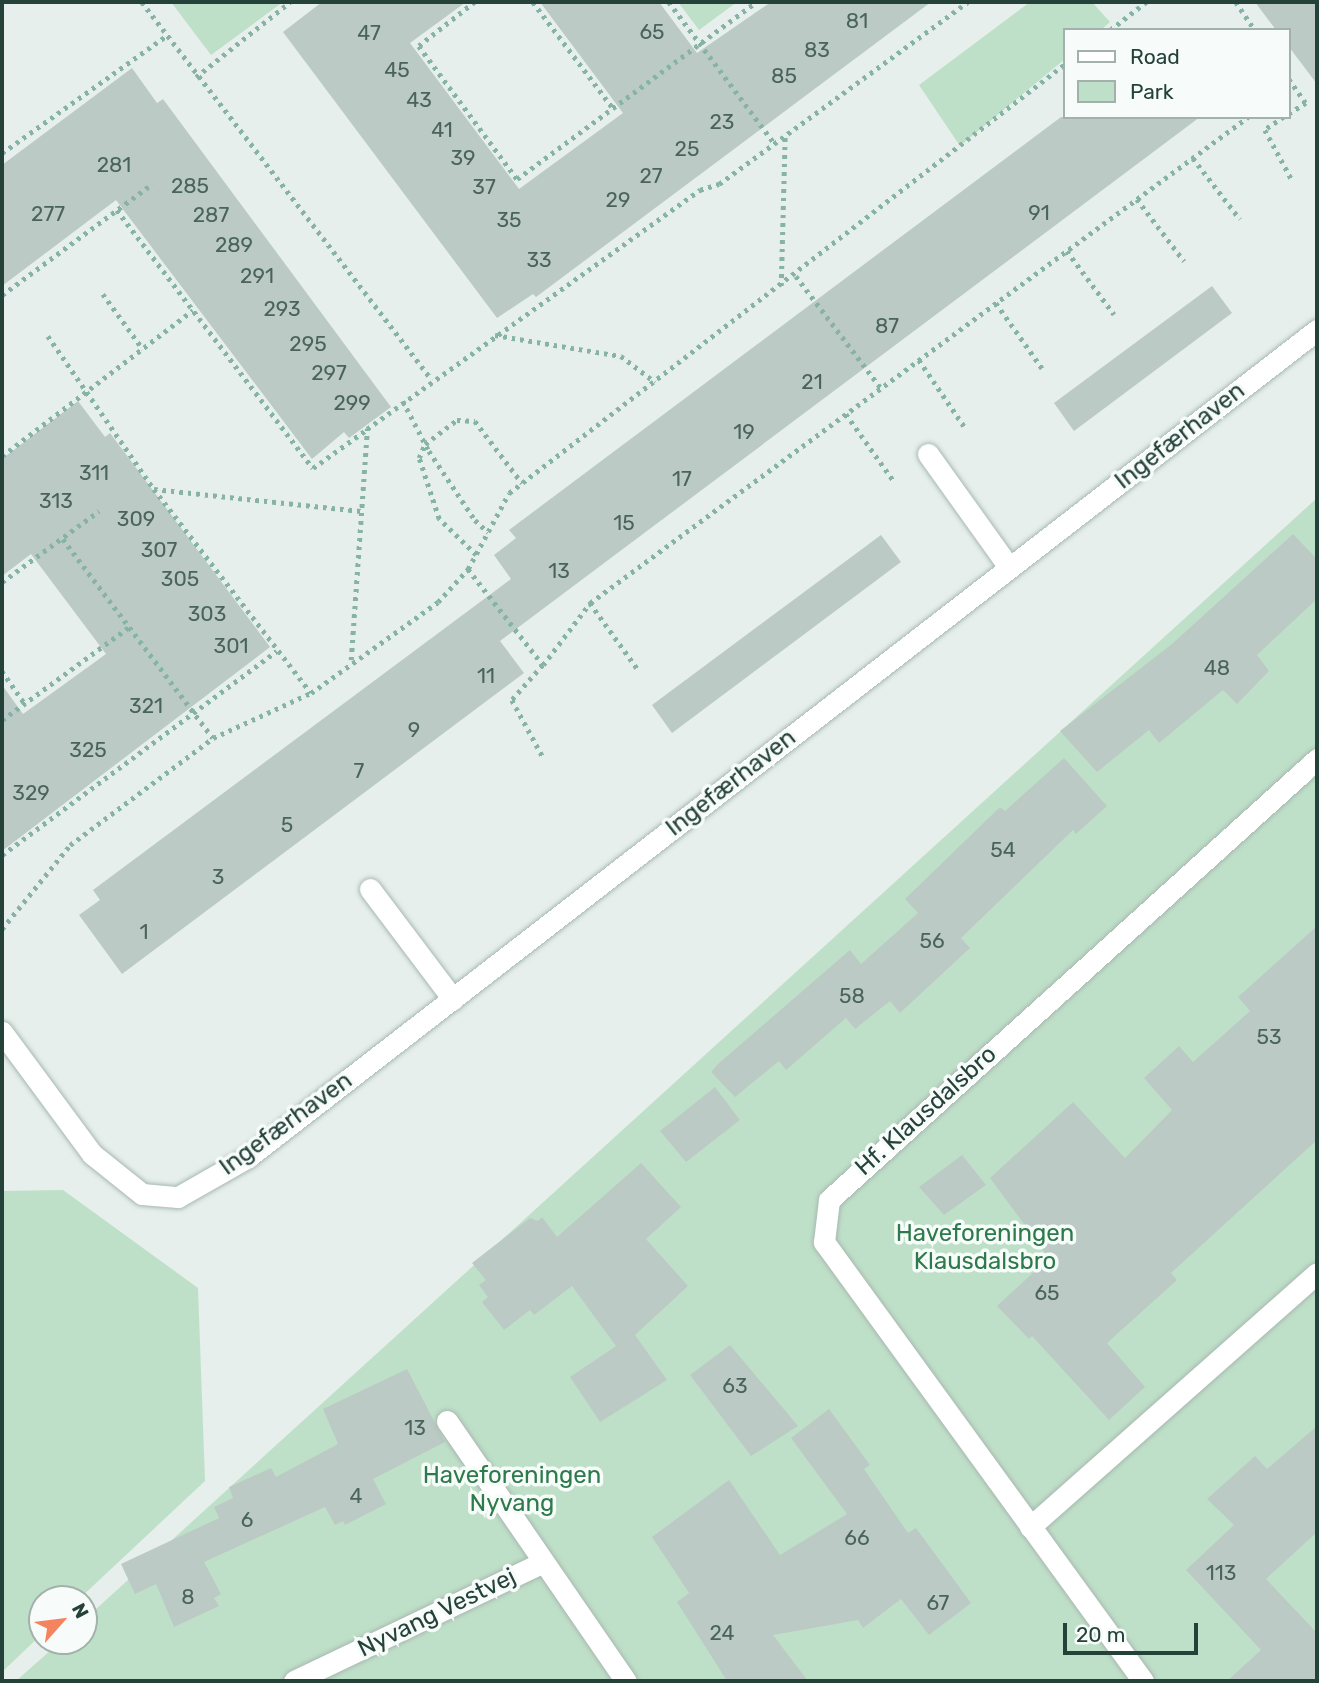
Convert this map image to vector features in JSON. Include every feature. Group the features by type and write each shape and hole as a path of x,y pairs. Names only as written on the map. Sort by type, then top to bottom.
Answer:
{"street":[{"name":"Ingefærhaven","path":"2,1032 92,1154 142,1194 178,1197 248,1157 1317,330"},
{"path":"928,454 1009,567"},
{"name":"Hf. Klausdalsbro","path":"1143,1681 824,1242 828,1200 1317,759"},
{"path":"370,889 453,999"},
{"path":"1030,1527 1317,1273"},
{"path":"447,1421 541,1563 626,1681"},
{"name":"Nyvang Vestvej","path":"294,1681 541,1563"}],"path":[{"path":"142,2 196,77 432,380"},
{"path":"196,77 290,2"},
{"path":"475,2 419,46 517,179 698,41 756,2"},
{"path":"533,2 612,107"},
{"path":"669,2 775,144"},
{"path":"117,209 313,468 494,335 700,190 719,184 968,2"},
{"path":"1113,28 1146,2"},
{"path":"1236,2 1254,28"},
{"path":"2,153 166,36"},
{"path":"2,929 70,845 213,738 311,693 351,661 438,603 468,569 509,493 796,276 1064,65"},
{"path":"1291,84 1306,103 1291,113"},
{"path":"544,757 512,700 543,665 590,603 1245,119"},
{"path":"1281,119 1265,130 1292,180"},
{"path":"781,287 785,136"},
{"path":"1193,158 1240,219"},
{"path":"2,295 152,184"},
{"path":"1137,199 1184,261"},
{"path":"1067,251 1114,314"},
{"path":"796,276 881,388"},
{"path":"103,295 143,349"},
{"path":"996,303 1042,368"},
{"path":"2,456 193,310"},
{"path":"494,335 621,356 655,382"},
{"path":"48,336 144,477 311,693"},
{"path":"919,360 964,426"},
{"path":"403,401 425,444 475,520 488,532"},
{"path":"846,414 894,480"},
{"path":"476,555 439,519 419,458 425,444 457,420 475,421 522,483"},
{"path":"351,661 367,429"},
{"path":"154,489 360,511"},
{"path":"2,582 99,511"},
{"path":"63,539 213,738"},
{"path":"468,569 543,665"},
{"path":"590,603 639,671"},
{"path":"2,720 129,627"},
{"path":"2,855 277,651"},
{"path":"2,671 24,703"}],"green space":[{"path":"171,2 283,2 211,55"},
{"path":"678,2 737,2 699,30"},
{"path":"1030,2 1092,2 1110,22 1103,28 1064,28 1064,60 960,146 919,85"},
{"name":"Haveforeningen Klausdalsbro","path":"1317,498 1317,1681 16,1681 45,1655 98,1655 98,1607"},
{"path":"63,1190 198,1288 205,1481 94,1585 28,1585 28,1647 2,1672 2,1191"}],"building":[{"path":"322,2 466,2 410,43 519,189 623,113 540,2 659,2 697,53 771,2 931,2 536,297 533,294 497,318 283,32"},
{"path":"1255,2 1317,2 1317,84 1291,50 1291,28 1274,28"},
{"path":"132,68 157,103 163,99 391,407 349,438 344,432 312,459 116,200 2,286 2,165"},
{"path":"1061,117 1197,119 500,641 524,673 122,974 79,915 100,900 93,890 511,579 494,555 516,538 509,530"},
{"path":"1212,286 1232,313 1074,431 1054,403"},
{"path":"78,401 105,437 110,433 270,647 2,851 2,685 23,714 106,654 31,554 2,576 2,459"},
{"path":"1293,534 1317,559 1317,599 1257,655 1269,671 1237,704 1223,690 1159,743 1149,730 1097,772 1060,731 1172,644"},
{"path":"881,535 901,562 672,733 652,705"},
{"path":"1064,758 1107,806 1076,834 1073,830 961,938 970,948 900,1013 890,1001 855,1029 846,1018 786,1070 779,1061 735,1097 711,1072 850,950 861,964 918,913 905,899 1000,807 1005,811"},
{"path":"1317,926 1317,1140 1171,1273 1177,1280 1107,1343 1145,1387 1109,1420 1032,1336 1029,1339 997,1306 1049,1258 990,1178 1073,1102 1125,1158 1172,1110 1144,1078 1179,1046 1193,1062 1250,1011 1238,997"},
{"path":"715,1087 740,1120 686,1162 660,1131"},
{"path":"962,1155 986,1185 944,1215 919,1187"},
{"path":"641,1163 681,1207 646,1239 688,1286 635,1335 667,1380 600,1422 570,1377 616,1346 572,1286 534,1315 530,1310 504,1330 482,1302 488,1297 479,1285 486,1280 472,1263 530,1218 538,1221 542,1217 557,1237"},
{"path":"730,1345 798,1426 751,1456 690,1375"},
{"path":"407,1369 445,1442 373,1479 386,1504 345,1525 343,1521 335,1525 325,1507 204,1562 221,1594 214,1598 219,1606 174,1627 156,1584 135,1594 121,1564 219,1518 214,1507 233,1498 229,1487 271,1468 276,1477 338,1444 323,1409"},
{"path":"829,1409 870,1465 864,1469 908,1533 916,1528 971,1603 929,1635 901,1599 863,1628 858,1620 773,1635 808,1681 727,1681 677,1602 689,1593 652,1537 729,1480 780,1555 847,1514 791,1438"},
{"path":"1317,1426 1317,1532 1266,1579 1317,1633 1317,1681 1227,1681 1261,1650 1186,1570 1234,1525 1207,1499 1255,1456 1267,1469"}],"park label":[{"name":"Haveforeningen Nyvang","path":"512,1490"}]}
